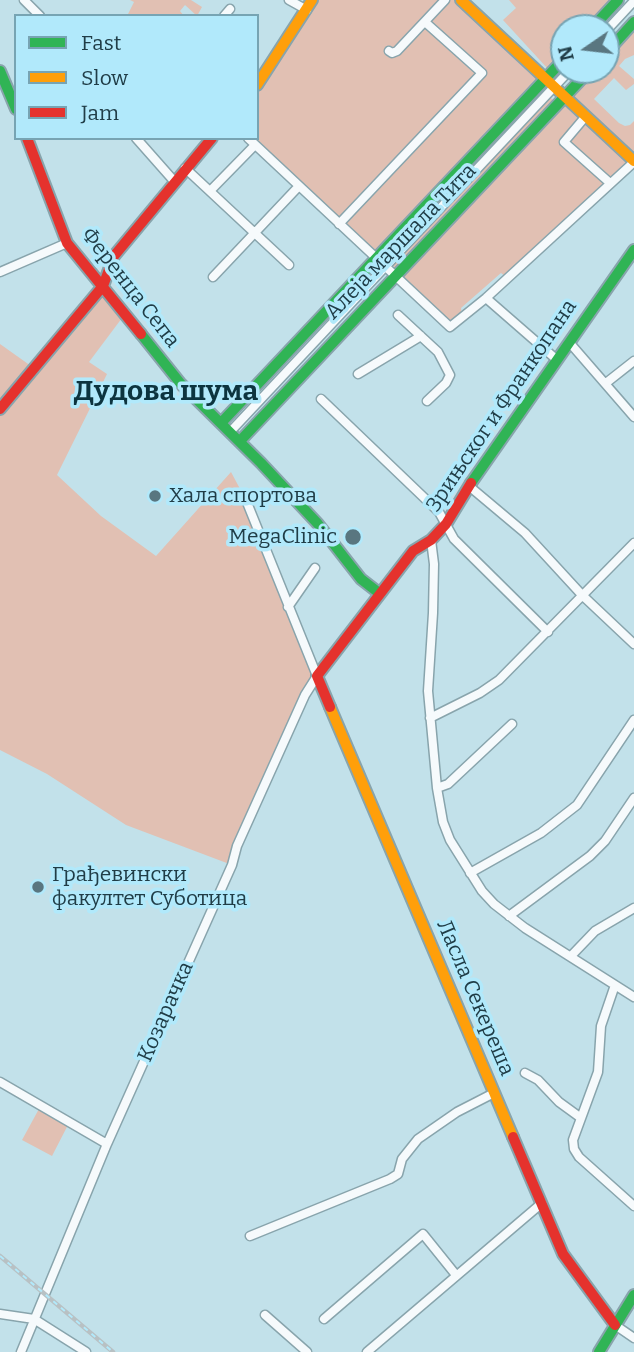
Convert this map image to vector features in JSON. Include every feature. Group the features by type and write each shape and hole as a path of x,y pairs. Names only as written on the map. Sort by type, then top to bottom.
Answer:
{"street":[{"path":"24,0 38,14"},
{"path":"259,82 310,5 289,0"},
{"path":"389,51 397,51 445,0"},
{"path":"605,14 618,0"},
{"path":"210,191 252,141 450,327 486,298 634,162 464,1"},
{"path":"620,16 634,1"},
{"path":"339,223 482,73 425,22"},
{"path":"620,37 634,22"},
{"path":"0,71 14,104"},
{"name":"Алеја маршала Тита","path":"230,432 550,75"},
{"name":"Алеја маршала Тита","path":"221,424 557,84"},
{"name":"Алеја маршала Тита","path":"240,441 577,84"},
{"path":"586,116 565,142 610,183"},
{"name":"Ференца Сепа","path":"28,140 66,243 181,384 240,441 318,524 361,579 379,593"},
{"path":"138,140 174,181"},
{"path":"0,409 103,286 114,256 206,140"},
{"path":"185,168 289,265"},
{"path":"213,276 299,186"},
{"path":"2,268 66,243"},
{"name":"Зрињског и Франкопана","path":"317,676 413,551 431,540 446,524 556,359 634,250"},
{"path":"486,298 556,359"},
{"path":"398,315 438,352 450,375 446,383 427,401"},
{"path":"358,374 421,336"},
{"path":"569,342 634,417"},
{"path":"606,383 634,361"},
{"path":"321,399 439,512 454,539 548,632"},
{"path":"469,486 525,533 582,595 634,644"},
{"path":"246,500 317,676"},
{"path":"431,540 433,576 428,691 443,822 450,840 482,891 509,916 634,997"},
{"path":"430,718 480,693 499,680 634,543"},
{"path":"288,607 315,568"},
{"name":"Ласла Секереша","path":"317,676 563,1254 615,1325"},
{"name":"Козарачка","path":"21,1352 107,1144 232,865 237,846 273,763 305,695 317,676"},
{"path":"470,873 541,833 578,805 634,720"},
{"path":"438,788 448,784 512,724"},
{"path":"509,916 590,856 605,841 634,798"},
{"path":"571,956 595,931 634,908"},
{"path":"615,985 601,1026 600,1058 594,1087 573,1140 579,1157 632,1200"},
{"path":"525,1073 581,1118"},
{"path":"0,1082 107,1144"},
{"path":"250,1236 390,1179 397,1174 402,1159 418,1139 457,1112 494,1093"},
{"path":"368,1352 542,1203"},
{"path":"324,1319 424,1234 456,1275"},
{"path":"598,1352 634,1295"},
{"path":"0,1314 34,1319 86,1352"},
{"path":"265,1315 307,1352"},
{"path":"615,1325 634,1338"}],"shaded area":[{"path":"130,0 191,0 202,7 198,14 185,5 180,11 182,14 128,14 134,2"},
{"path":"314,0 454,0 542,80 377,256 253,140 259,140 259,85"},
{"path":"509,0 610,0 598,14 550,14 548,69 503,20 516,8"},
{"path":"634,30 634,55 620,65 620,45"},
{"path":"620,67 634,79 634,84 626,90 620,84"},
{"path":"584,84 608,84 594,99 619,123 625,126 634,121 634,156 571,98"},
{"path":"550,97 556,103 560,98 629,164 506,277 501,273 461,308 462,314 450,325 396,276 403,273 560,110 557,103 396,269 392,265"},
{"path":"103,291 125,314 89,362 107,374 57,475 101,516 156,556 231,472 246,500 317,676 232,865 126,825 47,774 0,750 0,414"},
{"name":"Дудова шума","path":"0,344 31,366 0,402"},
{"path":"40,1107 69,1123 52,1156 22,1140"}],"railway":[{"path":"0,1256 113,1352"}],"traffic: fast":[{"path":"605,14 618,0"},
{"path":"620,38 634,22"},
{"path":"0,71 14,104"},
{"path":"221,423 550,74"},
{"path":"240,441 577,84"},
{"path":"471,483 634,250"},
{"path":"141,334 181,384 261,463 318,524 361,579 379,593"},
{"path":"599,1352 634,1295"}],"traffic: slow":[{"path":"259,82 312,0"},
{"path":"461,0 634,161"},
{"path":"330,707 513,1137"}],"traffic: jam":[{"path":"28,140 67,243 141,334"},
{"path":"0,409 103,286 114,256 210,140"},
{"path":"330,707 317,676 413,551 431,540 446,524 471,483"},
{"path":"513,1137 563,1254 615,1325"}],"place":[{"name":"Хала спортова","path":"155,496"},
{"name":"MegaClinic","path":"353,537"},
{"name":"Грађевински факултет Суботица","path":"38,887"}],"district":[{"name":"Дудова шума","path":"166,392"}]}
